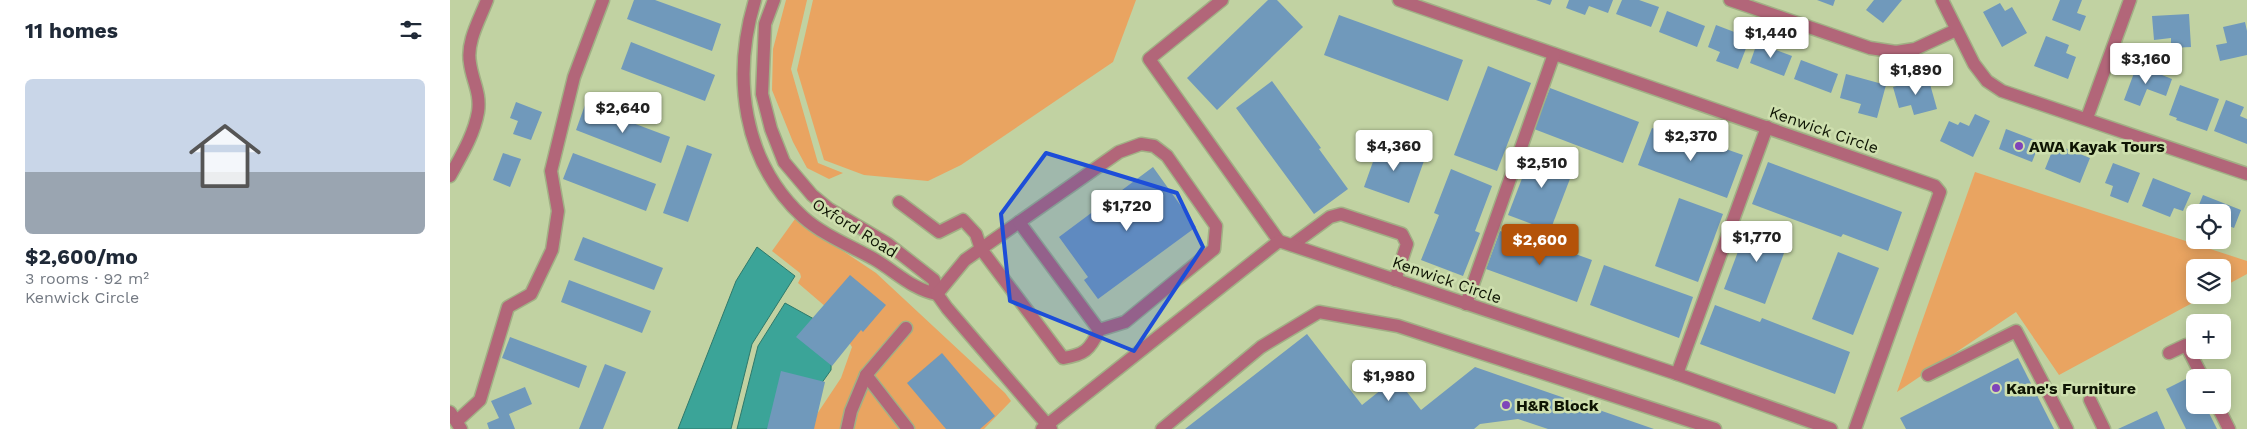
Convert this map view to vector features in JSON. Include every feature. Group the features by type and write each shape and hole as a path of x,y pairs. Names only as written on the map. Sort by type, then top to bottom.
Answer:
{"street":[{"path":"450,176 469,141 478,113 479,95 470,63 470,47 487,0"},
{"path":"456,421 480,400 508,307 531,294 552,250 558,211 551,171 574,77 604,0"},
{"name":"Oxford Road","path":"755,0 746,28 742,84 754,139 767,171 784,198 804,218 823,231 877,260 924,291 937,294"},
{"name":"Oxford Road","path":"774,0 765,24 762,94 771,129 784,162 812,195 829,209 888,244 934,280 937,294 1047,427"},
{"path":"1222,0 1149,59 1286,243"},
{"name":"Kenwick Circle","path":"1399,0 1935,186 1940,192 1855,429"},
{"path":"1730,0 1870,48 1896,52 1915,49 1956,30"},
{"path":"1942,0 1974,64 1986,81 2002,91 2087,118 2247,174"},
{"path":"2087,118 2130,0"},
{"path":"1466,304 1554,54"},
{"path":"1677,374 1767,127"},
{"path":"899,202 939,232 963,220 976,234 981,249 1063,358 1078,356 1090,347 1099,330 1125,322 1214,249 1216,226 1167,156 1154,146 1141,144 1119,152 1020,222 981,249 965,260 937,294"},
{"path":"1047,427 1286,243 1330,216 1341,214 1402,234 1407,244 1395,280"},
{"path":"1020,222 1099,330"},
{"name":"Kenwick Circle","path":"1286,243 1677,374 1830,429"},
{"path":"1162,429 1261,347 1319,312 1398,326 1715,429"},
{"path":"850,427 866,375 906,328"},
{"path":"1928,375 2016,331 2067,429"},
{"path":"2169,353 2186,345 2198,369"},
{"path":"866,375 908,429"},
{"path":"2090,400 2104,429"},
{"path":"2222,414 2229,429"}],"highlighted area":[{"path":"1046,153 1177,193 1203,247 1134,351 1010,301 1001,214"}],"shaded area":[{"path":"786,0 807,0 791,69 818,163 843,173 829,179 807,168 793,142 772,90 773,49"},
{"path":"813,0 1136,0 1113,62 961,165 928,181 864,175 824,160 797,70"},
{"path":"1975,172 2186,241 2186,249 2210,249 2247,261 2247,274 2231,283 2231,259 2186,259 2186,304 2190,304 2059,375 2016,312 1897,392"},
{"path":"795,219 876,273 1005,393 1011,401 984,429 807,429 841,378 852,347 826,307 798,283 801,277 800,273 772,251"}],"water":[{"path":"757,247 795,276 752,344 731,429 678,429 736,281"},
{"path":"785,303 832,329 831,370 789,429 737,429 758,346"}],"building":[{"path":"634,0 655,0 721,24 712,51 627,19"},
{"path":"1268,0 1277,0 1303,27 1217,110 1187,78"},
{"path":"1536,0 1552,0 1550,5"},
{"path":"1569,0 1613,0 1608,13 1589,6 1585,15 1566,8"},
{"path":"1622,0 1639,0 1659,7 1651,27 1616,14"},
{"path":"1817,0 1835,0 1833,6"},
{"path":"1874,0 1902,0 1883,23 1866,10"},
{"path":"2060,0 2082,0 2077,13 2086,16 2080,31 2052,20"},
{"path":"2000,3 2005,11 2012,7 2027,33 2002,47 1983,12"},
{"path":"1667,11 1705,26 1697,47 1659,32"},
{"path":"2189,14 2191,47 2171,48 2171,38 2154,40 2152,16"},
{"path":"1339,15 1463,60 1448,101 1324,55"},
{"path":"2245,22 2247,55 2220,61 2216,45 2227,43 2223,27"},
{"path":"1716,25 1750,38 1738,69 1716,61 1720,52 1708,47"},
{"path":"2046,36 2069,45 2066,53 2076,57 2068,79 2034,66"},
{"path":"631,42 715,75 705,101 621,69"},
{"path":"1757,43 1792,56 1784,76 1750,63"},
{"path":"1801,60 1838,74 1831,93 1794,79"},
{"path":"2137,65 2172,79 2166,96 2147,89 2140,106 2124,100"},
{"path":"1488,66 1531,83 1497,171 1454,155"},
{"path":"1846,74 1886,85 1877,118 1858,113 1861,104 1840,98"},
{"path":"1928,77 1937,109 1914,115 1911,105 1899,108 1893,87"},
{"path":"1272,81 1321,148 1319,149 1348,189 1314,214 1236,108"},
{"path":"2180,85 2219,99 2207,131 2176,120 2177,118 2169,115"},
{"path":"1550,88 1639,122 1623,163 1534,129"},
{"path":"2226,100 2244,107 2240,116 2247,119 2247,144 2214,131"},
{"path":"516,102 542,112 531,140 513,134 518,121 510,118"},
{"path":"585,105 670,137 661,163 576,130"},
{"path":"1975,114 1990,121 1973,157 1940,141 1949,121 1958,125 1960,122 1969,126"},
{"path":"1652,128 1698,144 1700,140 1743,155 1727,198 1638,165"},
{"name":"AWA Kayak Tours","path":"2006,129 2040,142 2032,162 1999,149"},
{"path":"1380,142 1425,158 1409,203 1364,187"},
{"path":"2055,144 2090,158 2080,183 2045,169"},
{"path":"687,145 712,154 688,222 663,213"},
{"path":"1534,147 1576,163 1550,231 1508,215"},
{"path":"503,153 521,159 510,187 493,180"},
{"path":"573,153 656,184 646,211 563,179"},
{"path":"1768,162 1902,212 1888,251 1843,234 1841,237 1752,204"},
{"path":"2113,163 2140,173 2128,203 2110,196 2113,186 2105,183"},
{"path":"1153,167 1196,227 1098,299 1084,280 1088,277 1059,237"},
{"path":"1451,169 1492,186 1475,231 1480,233 1463,276 1421,260 1439,215 1434,213"},
{"path":"2153,178 2191,193 2183,211 2174,208 2170,217 2142,206"},
{"path":"2203,195 2226,204 2199,204"},
{"path":"1679,198 1723,214 1698,282 1655,266"},
{"path":"2231,206 2241,210 2234,228 2231,227"},
{"path":"1749,222 1790,237 1765,304 1724,289"},
{"path":"1500,231 1547,248 1548,244 1592,260 1577,302 1486,269"},
{"path":"583,237 663,268 654,290 574,260"},
{"path":"1838,252 1879,268 1853,335 1812,319"},
{"path":"1604,265 1693,297 1679,338 1590,305"},
{"path":"850,275 886,305 863,332 861,330 832,366 796,337"},
{"path":"569,280 651,311 642,333 561,302"},
{"path":"1715,305 1760,322 1762,318 1850,352 1835,394 1700,344"},
{"path":"1307,334 1362,405 1396,378 1421,410 1475,367 1654,429 1548,429 1518,419 1480,424 1474,429 1185,429"},
{"path":"510,337 587,366 579,388 502,358"},
{"path":"942,353 995,416 980,429 946,429 907,383"},
{"name":"Kane's Furniture","path":"2018,358 2054,429 1906,429 1900,418"},
{"path":"605,364 626,372 603,429 579,429"},
{"path":"781,371 825,382 814,429 767,429"},
{"path":"2186,379 2186,414 2210,414 2217,429 2186,429 2166,389"},
{"path":"525,387 532,404 509,414 515,429 489,429 487,423 499,418 491,401"},
{"path":"2157,411 2165,429 2118,429"}],"place":[{"name":"AWA Kayak Tours","path":"2019,146"},
{"name":"Kane's Furniture","path":"1996,388"},
{"name":"H&R Block","path":"1506,405"}]}
